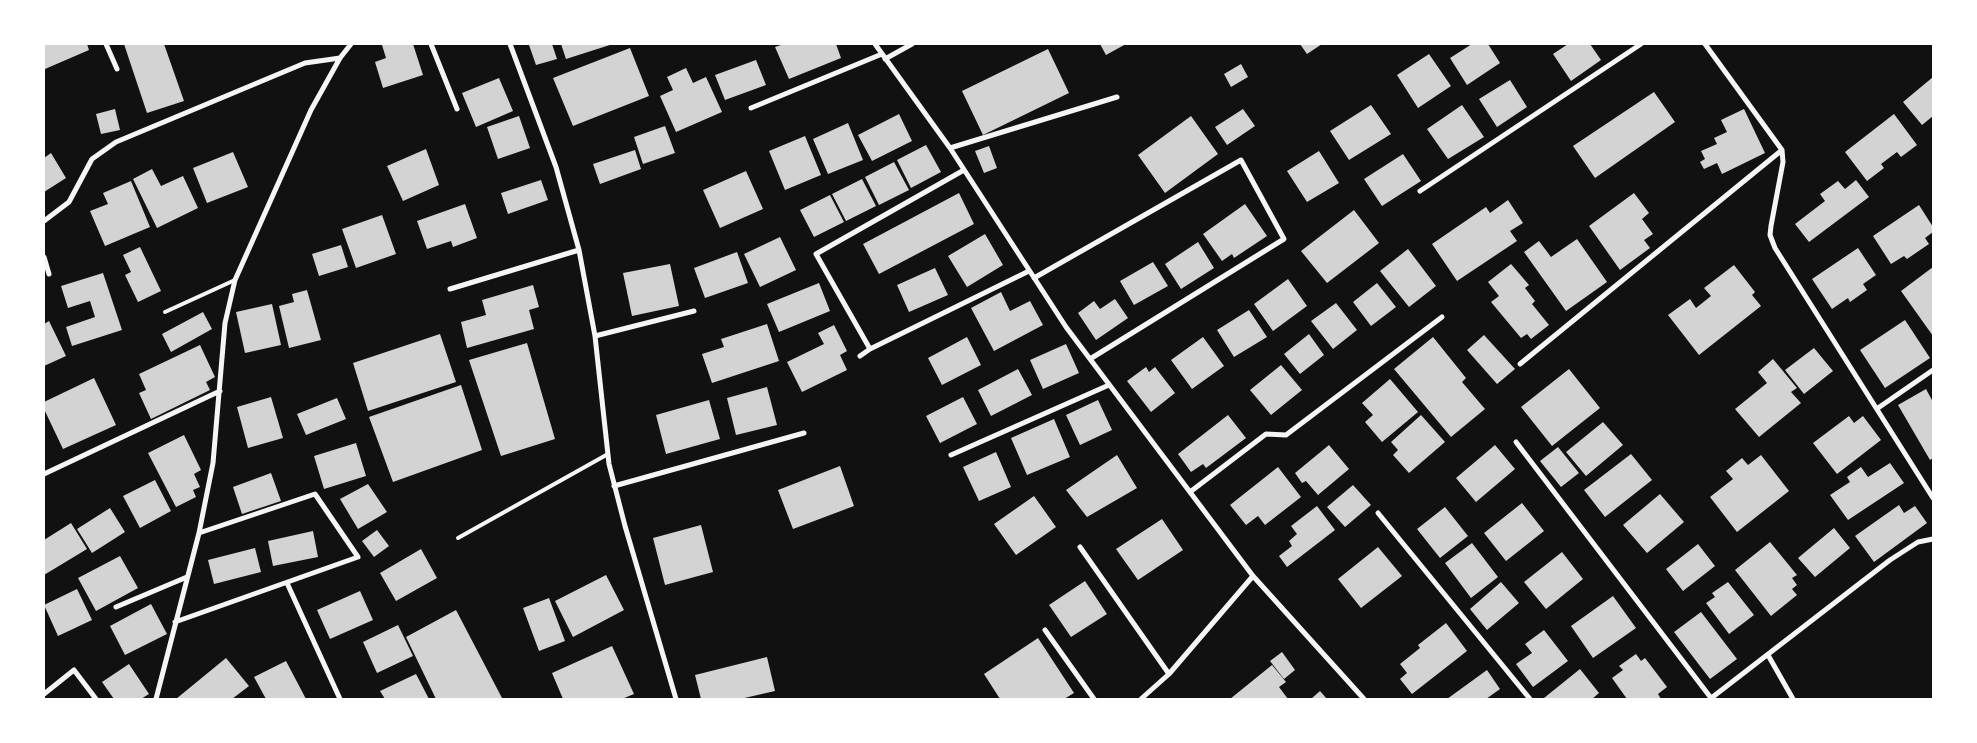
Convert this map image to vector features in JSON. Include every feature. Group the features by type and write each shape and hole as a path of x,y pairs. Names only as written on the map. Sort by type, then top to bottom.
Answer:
{"street":[{"path":"106,44 116,69"},
{"path":"156,699 199,533 214,463 225,323 235,280 307,119 340,58 351,44"},
{"path":"431,44 457,108"},
{"path":"510,44 556,167 579,250 595,336 608,454 614,486 676,699"},
{"path":"875,44 950,148 1029,271 1109,385 1253,576 1364,699"},
{"path":"751,108 912,44"},
{"path":"1420,190 1641,44"},
{"path":"1705,44 1782,150 1783,162 1771,226 1772,242 1933,498"},
{"path":"44,221 69,202 92,159 116,142 305,63 340,58"},
{"path":"950,148 1117,97"},
{"path":"1520,364 1782,150"},
{"path":"1034,278 1241,160 1284,239 1090,359"},
{"path":"870,349 816,254 964,170"},
{"path":"450,289 579,250"},
{"path":"44,257 49,274"},
{"path":"860,356 870,349 1029,271"},
{"path":"595,336 694,311"},
{"path":"1190,492 1266,434 1286,435 1442,317"},
{"path":"1878,408 1933,370"},
{"path":"951,455 1109,385"},
{"path":"44,474 220,391"},
{"path":"614,486 804,434"},
{"path":"1516,442 1710,698 1890,560 1918,542 1933,539"},
{"path":"175,622 358,557 315,494 199,533"},
{"path":"1378,513 1530,699"},
{"path":"1080,547 1168,674"},
{"path":"1142,699 1168,674 1253,576"},
{"path":"116,607 187,577"},
{"path":"287,583 340,699"},
{"path":"1044,630 1094,699"},
{"path":"1768,655 1793,699"},
{"path":"44,694 74,670 96,699"}],"lane":[{"path":"165,312 235,280"},
{"path":"458,538 608,454"}],"building":[{"path":"44,44 87,44 89,50 45,69"},
{"path":"124,44 164,44 184,101 147,113"},
{"path":"413,44 423,75 383,88 375,62 386,58 382,45"},
{"path":"552,44 557,59 536,65 529,45"},
{"path":"561,44 613,44 566,59"},
{"path":"784,44 836,44 841,58 789,79 775,47"},
{"path":"1100,44 1126,44 1106,55"},
{"path":"1300,44 1322,44 1307,54"},
{"path":"1472,44 1488,44 1500,63 1467,85 1450,58"},
{"path":"1568,44 1590,44 1601,60 1571,81 1553,54"},
{"path":"630,48 649,96 573,126 553,78"},
{"path":"1048,49 1069,93 983,135 962,91"},
{"path":"1429,54 1451,86 1418,108 1397,75"},
{"path":"756,60 766,85 725,100 715,75"},
{"path":"1241,64 1248,77 1231,87 1224,74"},
{"path":"686,68 693,83 706,77 722,112 676,132 660,96 673,90 667,77"},
{"path":"1933,77 1933,116 1922,125 1903,102"},
{"path":"499,78 513,111 476,127 462,93"},
{"path":"1510,80 1527,107 1497,127 1479,99"},
{"path":"1654,92 1675,122 1595,178 1573,146"},
{"path":"1371,105 1391,134 1349,160 1330,131"},
{"path":"1462,105 1484,137 1448,159 1427,129"},
{"path":"115,109 120,130 101,134 96,114"},
{"path":"1243,109 1255,126 1227,145 1215,127"},
{"path":"1744,109 1765,153 1722,174 1717,163 1704,169 1700,162 1705,159 1701,151 1717,144 1714,138 1727,132 1721,120"},
{"path":"899,114 912,141 872,161 858,135"},
{"path":"1894,114 1917,145 1901,157 1897,152 1881,164 1884,168 1867,181 1845,152"},
{"path":"519,116 530,148 498,159 487,127"},
{"path":"1191,116 1218,154 1165,193 1138,155"},
{"path":"848,123 863,160 828,174 813,139"},
{"path":"665,126 675,153 643,164 634,137"},
{"path":"805,136 821,175 785,190 769,151"},
{"path":"926,145 941,172 911,188 897,160"},
{"path":"989,146 997,168 984,173 975,151"},
{"path":"426,149 439,185 403,201 387,166"},
{"path":"635,150 641,169 600,184 593,164"},
{"path":"1319,151 1339,183 1307,202 1287,171"},
{"path":"233,152 248,187 207,203 193,168"},
{"path":"51,153 66,178 44,192 44,158"},
{"path":"1403,154 1421,181 1382,206 1364,179"},
{"path":"894,162 909,190 879,205 865,177"},
{"path":"152,169 161,186 183,176 198,208 157,228 133,179"},
{"path":"746,171 763,209 720,228 703,190"},
{"path":"862,179 876,206 846,221 832,194"},
{"path":"541,180 548,200 508,214 501,193"},
{"path":"1856,180 1869,197 1809,242 1795,224 1825,201 1820,194 1838,181 1845,189"},
{"path":"131,181 150,227 105,246 90,211 108,204 103,193"},
{"path":"959,193 974,224 879,274 863,244"},
{"path":"1634,193 1649,213 1642,219 1653,234 1644,240 1650,248 1620,270 1589,226"},
{"path":"830,195 844,222 814,237 800,210"},
{"path":"1508,200 1523,223 1510,231 1517,241 1457,281 1432,244 1486,207 1490,213"},
{"path":"465,204 477,238 453,247 451,241 427,249 417,221"},
{"path":"1245,204 1267,236 1234,258 1232,254 1222,261 1203,234"},
{"path":"1919,205 1933,227 1933,232 1925,238 1929,244 1907,259 1904,256 1891,264 1873,236"},
{"path":"1354,210 1379,243 1327,283 1301,251"},
{"path":"382,215 396,254 356,268 342,229"},
{"path":"985,234 1003,265 967,287 948,256"},
{"path":"780,237 796,270 760,287 744,254"},
{"path":"1577,239 1607,282 1566,311 1524,252 1539,241 1551,257"},
{"path":"1198,242 1214,268 1181,289 1165,264"},
{"path":"341,245 348,267 319,276 312,254"},
{"path":"140,247 161,291 138,302 125,275 131,272 123,255"},
{"path":"1858,248 1876,275 1863,284 1867,290 1850,302 1848,298 1832,309 1812,279"},
{"path":"1408,249 1436,286 1409,307 1380,271"},
{"path":"737,252 748,283 705,298 694,268"},
{"path":"1153,262 1168,286 1134,305 1120,281"},
{"path":"670,264 679,306 632,316 623,273"},
{"path":"1511,264 1529,285 1525,288 1535,301 1532,304 1549,325 1531,339 1527,334 1521,338 1491,302 1499,296 1488,282"},
{"path":"1734,265 1755,292 1752,295 1761,306 1699,355 1668,315 1690,299 1696,308 1711,296 1704,288"},
{"path":"1933,267 1933,336 1901,291"},
{"path":"935,268 948,295 909,312 897,285"},
{"path":"103,273 122,330 72,346 66,327 95,317 90,301 68,308 61,286"},
{"path":"1288,279 1307,306 1273,331 1254,304"},
{"path":"819,283 830,311 779,332 767,304"},
{"path":"1377,283 1396,307 1371,326 1353,302"},
{"path":"533,285 539,307 529,310 534,329 467,348 461,322 486,315 482,300"},
{"path":"307,290 321,340 289,348 279,306 294,302 292,294"},
{"path":"1001,292 1010,311 1030,301 1043,325 994,351 971,308"},
{"path":"1115,299 1128,318 1096,340 1078,313 1094,301 1100,309"},
{"path":"1336,303 1357,330 1333,349 1311,321"},
{"path":"272,304 281,345 245,353 236,312"},
{"path":"1249,310 1267,337 1234,357 1217,330"},
{"path":"203,312 212,329 171,352 162,334"},
{"path":"1905,320 1930,358 1885,388 1860,350"},
{"path":"49,321 66,356 44,366 44,324"},
{"path":"767,324 779,361 712,383 702,354 724,347 721,339"},
{"path":"834,325 847,351 840,355 847,370 802,392 787,362 824,344 818,333"},
{"path":"440,334 456,382 368,411 353,363"},
{"path":"1309,334 1324,355 1300,374 1284,354"},
{"path":"1484,335 1515,369 1497,384 1467,350"},
{"path":"967,337 981,365 942,385 928,358"},
{"path":"1203,337 1224,366 1192,389 1171,360"},
{"path":"1433,337 1466,378 1462,382 1485,409 1451,437 1394,369"},
{"path":"527,343 555,439 501,456 469,360"},
{"path":"1066,344 1079,373 1043,389 1030,360"},
{"path":"200,345 215,377 206,382 210,390 151,419 139,393 146,390 139,374"},
{"path":"1814,348 1833,371 1804,394 1785,370"},
{"path":"1773,359 1797,388 1791,392 1801,403 1759,437 1735,409 1767,383 1758,372"},
{"path":"1281,365 1302,390 1271,415 1250,390"},
{"path":"1146,367 1149,372 1155,367 1175,393 1151,412 1127,381"},
{"path":"1018,369 1032,395 991,416 978,390"},
{"path":"1569,369 1600,408 1552,446 1521,407"},
{"path":"94,378 116,425 63,449 44,409 44,402"},
{"path":"1390,379 1418,412 1382,442 1365,422 1373,415 1362,403"},
{"path":"461,385 482,450 393,482 369,417"},
{"path":"767,387 777,425 736,435 727,398"},
{"path":"1926,389 1933,402 1933,458 1930,460 1898,405"},
{"path":"271,397 283,438 248,448 237,407"},
{"path":"963,397 977,424 940,443 926,416"},
{"path":"337,398 346,419 306,435 297,414"},
{"path":"709,400 720,439 666,454 656,415"},
{"path":"1098,400 1112,430 1080,445 1066,415"},
{"path":"1228,415 1246,438 1206,468 1203,464 1191,472 1178,454"},
{"path":"1421,415 1445,442 1409,473 1393,455 1398,450 1391,442"},
{"path":"1849,416 1854,423 1863,416 1881,440 1837,474 1813,443"},
{"path":"1054,419 1070,457 1027,475 1011,438"},
{"path":"1603,422 1623,445 1586,476 1566,452"},
{"path":"184,435 201,470 194,474 200,487 193,490 196,497 176,507 148,453"},
{"path":"356,443 366,476 324,489 314,456"},
{"path":"1329,445 1349,469 1318,495 1306,481 1302,483 1295,473"},
{"path":"1495,445 1515,469 1476,502 1456,478"},
{"path":"1558,447 1579,473 1561,487 1540,461"},
{"path":"996,452 1011,487 979,501 963,467"},
{"path":"1631,454 1652,480 1605,517 1584,490"},
{"path":"1117,455 1137,488 1087,517 1066,490"},
{"path":"1761,455 1789,491 1737,532 1710,497 1733,479 1726,471 1742,458 1748,465"},
{"path":"1890,463 1904,483 1848,520 1830,495 1850,482 1847,477 1861,467 1868,477"},
{"path":"840,466 854,506 793,529 778,490"},
{"path":"1278,467 1301,497 1265,525 1258,516 1246,525 1230,505"},
{"path":"271,473 281,501 242,514 233,487"},
{"path":"155,480 171,511 140,528 123,496"},
{"path":"368,484 387,512 358,529 340,499"},
{"path":"1353,485 1371,505 1345,527 1327,507"},
{"path":"1660,494 1684,522 1647,553 1623,525"},
{"path":"1034,496 1056,527 1016,555 994,524"},
{"path":"1522,503 1544,531 1506,561 1484,533"},
{"path":"1899,505 1904,513 1915,506 1927,523 1874,562 1855,536"},
{"path":"1317,506 1335,530 1287,567 1279,556 1292,546 1289,541 1297,534 1291,526"},
{"path":"1445,507 1468,536 1440,558 1417,529"},
{"path":"110,508 125,532 92,553 77,529"},
{"path":"1162,519 1183,550 1138,580 1116,549"},
{"path":"71,523 87,549 44,575 44,540"},
{"path":"701,525 713,572 665,585 653,538"},
{"path":"1834,528 1850,548 1815,577 1798,558"},
{"path":"377,530 389,546 374,557 362,541"},
{"path":"313,531 318,557 273,566 268,541"},
{"path":"1770,542 1797,575 1792,578 1797,585 1792,589 1797,595 1771,616 1735,570"},
{"path":"1472,543 1498,577 1471,598 1445,563"},
{"path":"1698,544 1715,566 1683,591 1666,569"},
{"path":"1378,547 1402,576 1361,608 1338,579"},
{"path":"255,548 261,572 214,584 208,560"},
{"path":"421,549 437,578 396,601 380,573"},
{"path":"1562,552 1583,579 1546,609 1524,582"},
{"path":"120,556 138,588 96,611 78,578"},
{"path":"606,575 624,610 573,637 555,601"},
{"path":"1085,581 1107,614 1071,637 1049,605"},
{"path":"1501,582 1519,603 1487,630 1470,609"},
{"path":"1728,582 1754,615 1729,634 1706,603 1715,597 1712,593"},
{"path":"77,589 92,620 58,636 44,605"},
{"path":"360,591 373,620 330,639 317,610"},
{"path":"1613,596 1636,628 1593,658 1571,626"},
{"path":"549,598 565,641 539,651 523,608"},
{"path":"151,604 167,634 125,655 110,626"},
{"path":"456,610 502,698 436,699 406,637"},
{"path":"1701,612 1737,659 1710,679 1674,632"},
{"path":"1446,623 1467,651 1412,694 1400,679 1407,673 1400,664 1420,648 1418,645"},
{"path":"398,625 413,656 377,673 363,642"},
{"path":"1544,630 1568,661 1533,687 1516,664 1532,653 1525,644"},
{"path":"1038,638 1074,693 1064,699 1000,699 984,674"},
{"path":"612,646 634,694 622,699 563,699 552,673"},
{"path":"1282,652 1295,670 1284,679 1270,661"},
{"path":"1636,654 1641,661 1645,658 1667,687 1658,694 1661,699 1627,699 1612,678 1623,670 1619,666"},
{"path":"767,657 775,691 740,699 701,699 695,675"},
{"path":"226,658 249,686 232,699 176,699"},
{"path":"286,661 306,699 266,699 254,677"},
{"path":"129,664 149,694 141,699 114,699 102,682"},
{"path":"1272,665 1286,682 1279,687 1288,699 1230,699"},
{"path":"1580,669 1599,693 1592,699 1544,698"},
{"path":"1487,670 1500,689 1486,699 1447,699"},
{"path":"416,674 429,699 385,699 380,691"},
{"path":"1320,691 1327,699 1311,699"}]}
